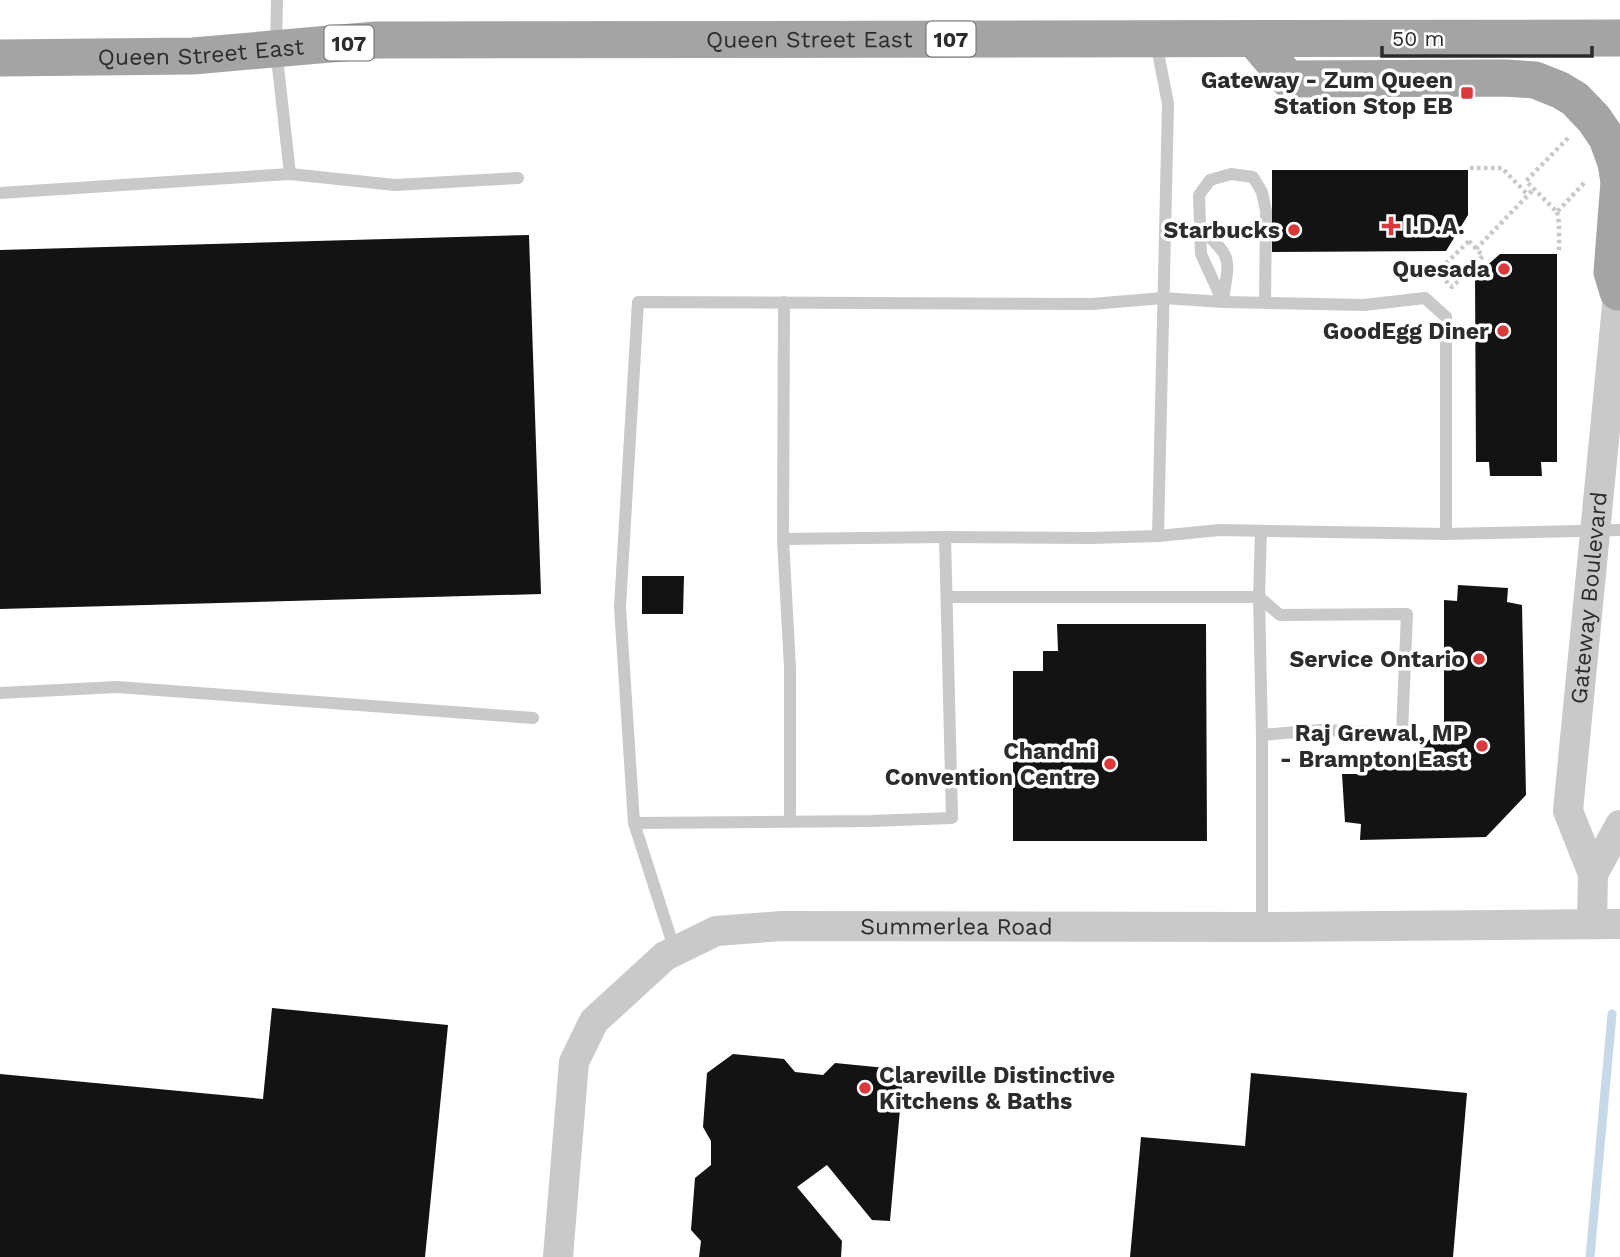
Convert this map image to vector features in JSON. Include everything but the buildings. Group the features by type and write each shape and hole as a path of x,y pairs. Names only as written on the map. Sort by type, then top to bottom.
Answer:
{"main road":[{"name":"Queen Street East","path":"0,58 193,56 376,40 1620,38"},
{"path":"1254,39 1288,79 1535,80 1575,99 1607,138 1616,163 1619,182 1612,272 1619,284"}],"street":[{"name":"Gateway Boulevard","path":"1606,924 1593,874 1568,811 1608,531 1619,284"},
{"name":"Gateway Boulevard","path":"1593,874 1620,825"},
{"name":"Summerlea Road","path":"558,1257 574,1062 594,1021 665,956 716,931 782,926 1262,927 1606,924"}],"lane":[{"path":"277,0 276,49 290,174"},
{"path":"1156,38 1168,104 1158,536"},
{"path":"0,193 290,174 395,185 518,178"},
{"path":"1223,302 1201,254 1199,195 1210,180 1231,174 1253,177 1262,192 1266,211 1265,303"},
{"path":"1200,228 1223,249 1228,262 1223,302"},
{"path":"676,951 634,823 620,607 638,302 1092,304 1163,298 1364,305 1425,298 1446,317 1446,534"},
{"path":"784,302 783,539 790,668 790,821"},
{"path":"783,539 1092,538 1158,536 1220,530 1446,534 1608,531"},
{"path":"1261,531 1259,597 1262,927"},
{"path":"634,823 952,818 945,537"},
{"path":"948,597 1259,597 1280,615 1407,614 1402,733 1320,730 1262,735"},
{"path":"0,693 117,687 533,718"}],"path":[{"path":"1559,253 1557,212 1526,181 1570,136"},
{"path":"1470,168 1502,167 1528,195"},
{"path":"1557,212 1592,176"},
{"path":"1476,249 1534,189"},
{"path":"1469,241 1476,249 1483,256 1452,287 1437,272 1469,241"}],"waterway":[{"path":"1590,1257 1612,1014"}],"place":[{"name":"Gateway - Zum Queen Station Stop EB","path":"1467,93"},
{"name":"I.D.A.","path":"1391,226"},
{"name":"Starbucks","path":"1294,230"},
{"name":"Quesada","path":"1504,269"},
{"name":"GoodEgg Diner","path":"1503,331"},
{"name":"Service Ontario","path":"1479,659"},
{"name":"Raj Grewal, MP - Brampton East","path":"1482,746"},
{"name":"Chandni Convention Centre","path":"1110,764"},
{"name":"Clareville Distinctive Kitchens & Baths","path":"865,1088"}]}
